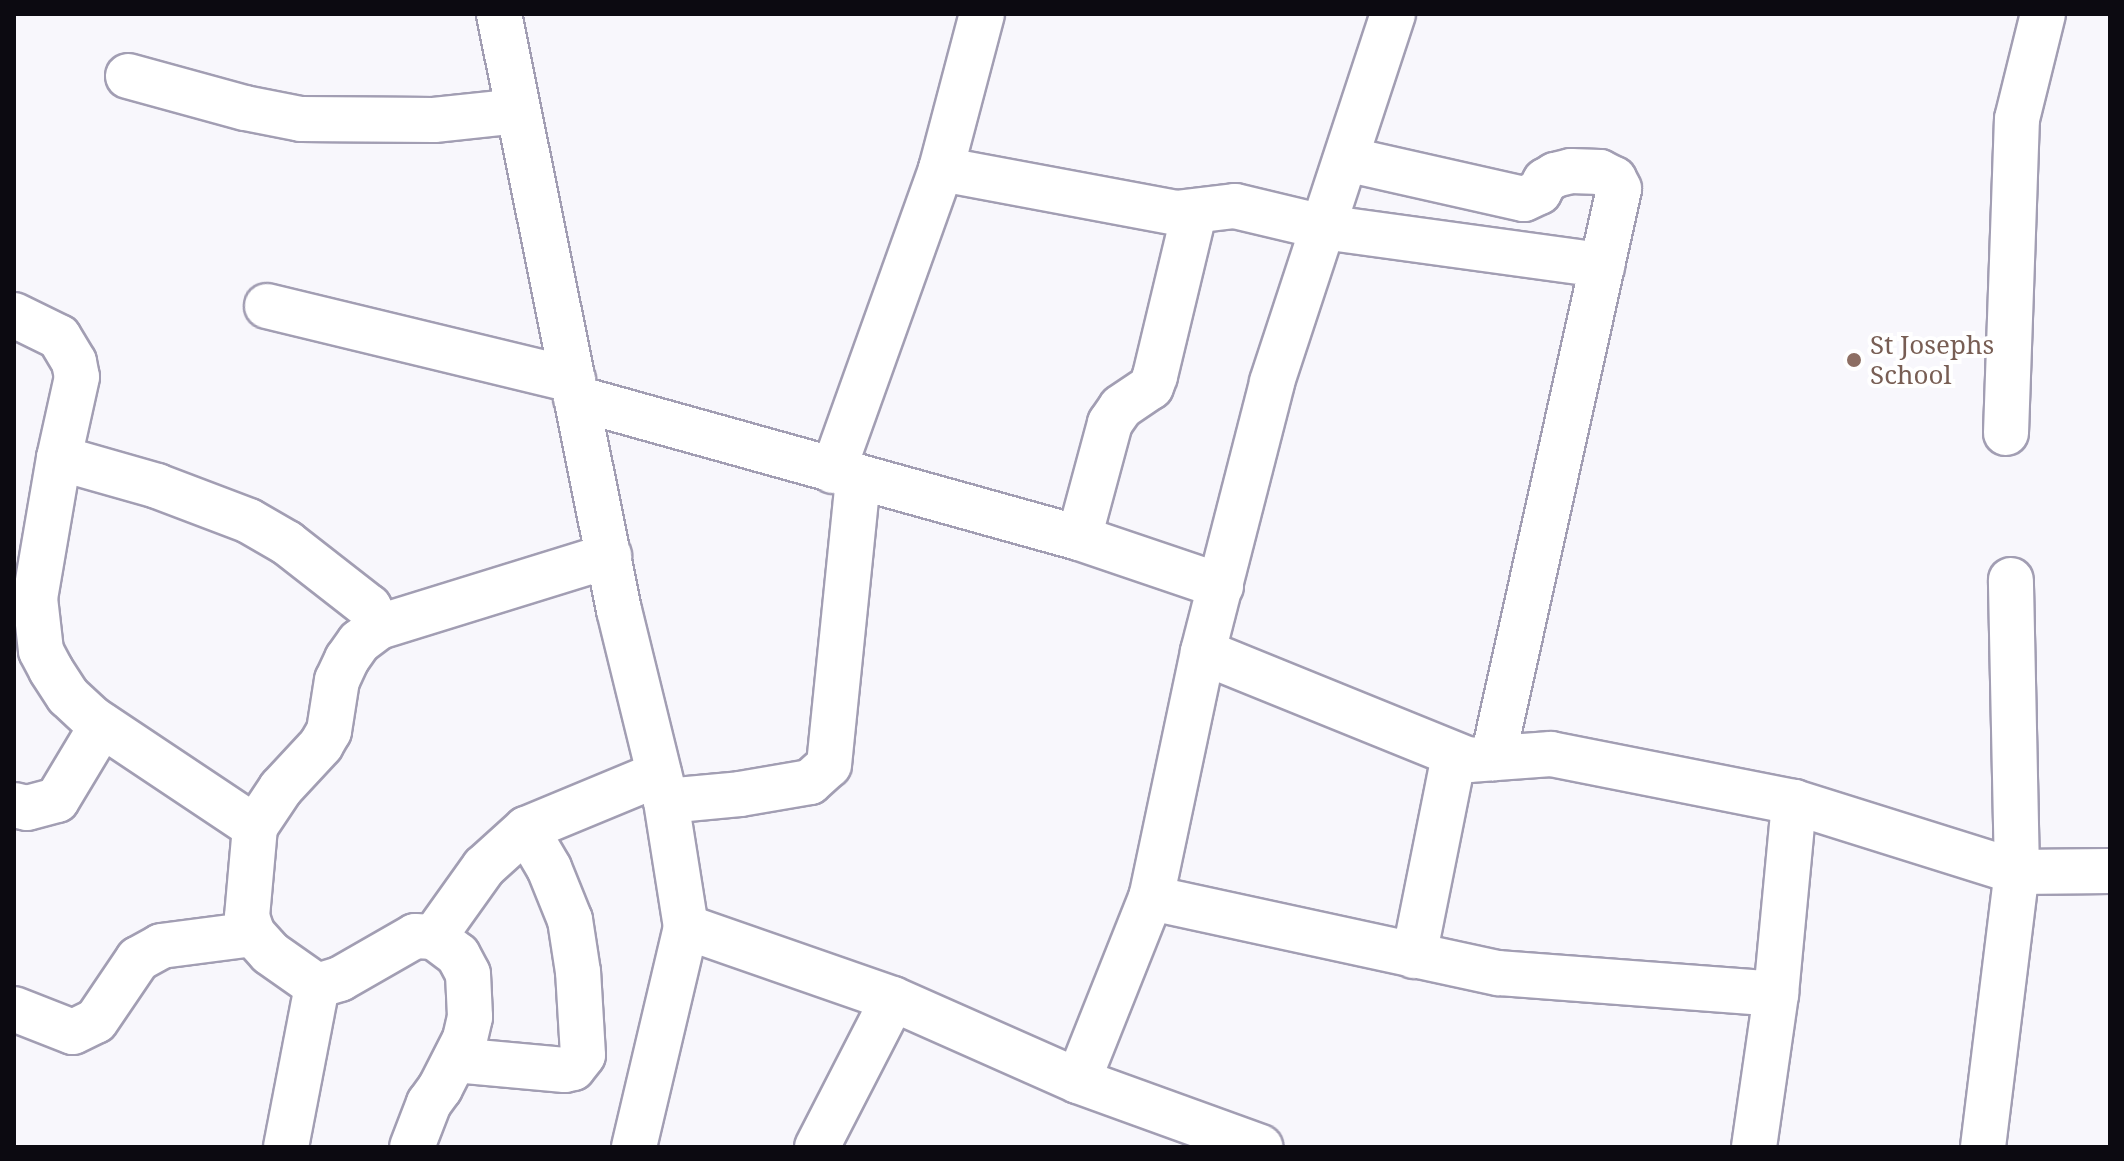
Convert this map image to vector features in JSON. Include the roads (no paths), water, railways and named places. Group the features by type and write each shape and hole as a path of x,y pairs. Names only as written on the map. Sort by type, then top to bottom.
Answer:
{"street":[{"path":"499,14 609,556 662,787 686,927 634,1147"},
{"path":"434,937 484,867 526,829 662,787 740,794 810,782 829,765 846,475 941,169 982,14"},
{"path":"1078,1081 1151,898 1203,652 1272,383 1393,14"},
{"path":"2006,433 2017,119 2043,14"},
{"path":"128,76 245,108 301,119 434,120 518,111"},
{"path":"1346,159 1524,199 1539,192 1545,181 1555,175 1571,171 1600,172 1614,179 1619,189 1474,756 1414,956"},
{"path":"941,169 1176,213 1235,206 1323,227 1602,265"},
{"path":"1079,538 1110,423 1121,407 1151,387 1155,376 1194,213"},
{"path":"267,306 574,389 846,475 1079,538 1221,586"},
{"path":"14,315 59,337 74,362 77,377 59,458 35,598 26,619 41,651 68,696 102,725 255,827"},
{"path":"59,458 157,486 249,521 287,543 369,607 379,627"},
{"path":"317,986 270,953 253,934 247,917 247,904 255,827 281,788 321,745 329,731 337,680 347,659 359,642 379,627 609,556"},
{"path":"1983,1147 2017,872 2011,580"},
{"path":"1203,652 1474,756 1551,754 1794,802 2017,872 2110,871"},
{"path":"14,805 27,808 57,800 102,725"},
{"path":"1754,1147 1776,994 1794,802"},
{"path":"455,1060 565,1070 573,1068 583,1055 578,972 570,920 549,868 526,829"},
{"path":"1151,898 1499,973 1776,994"},
{"path":"686,927 893,999 1078,1081 1260,1147"},
{"path":"14,1009 73,1032 96,1021 138,959 161,946 253,934"},
{"path":"317,986 340,979 415,936 434,937 458,955 468,974 470,1017 455,1060 429,1103 412,1147"},
{"path":"286,1147 317,986"},
{"path":"817,1147 893,999"}],"place":[{"name":"St Josephs School","path":"1854,360"}]}
